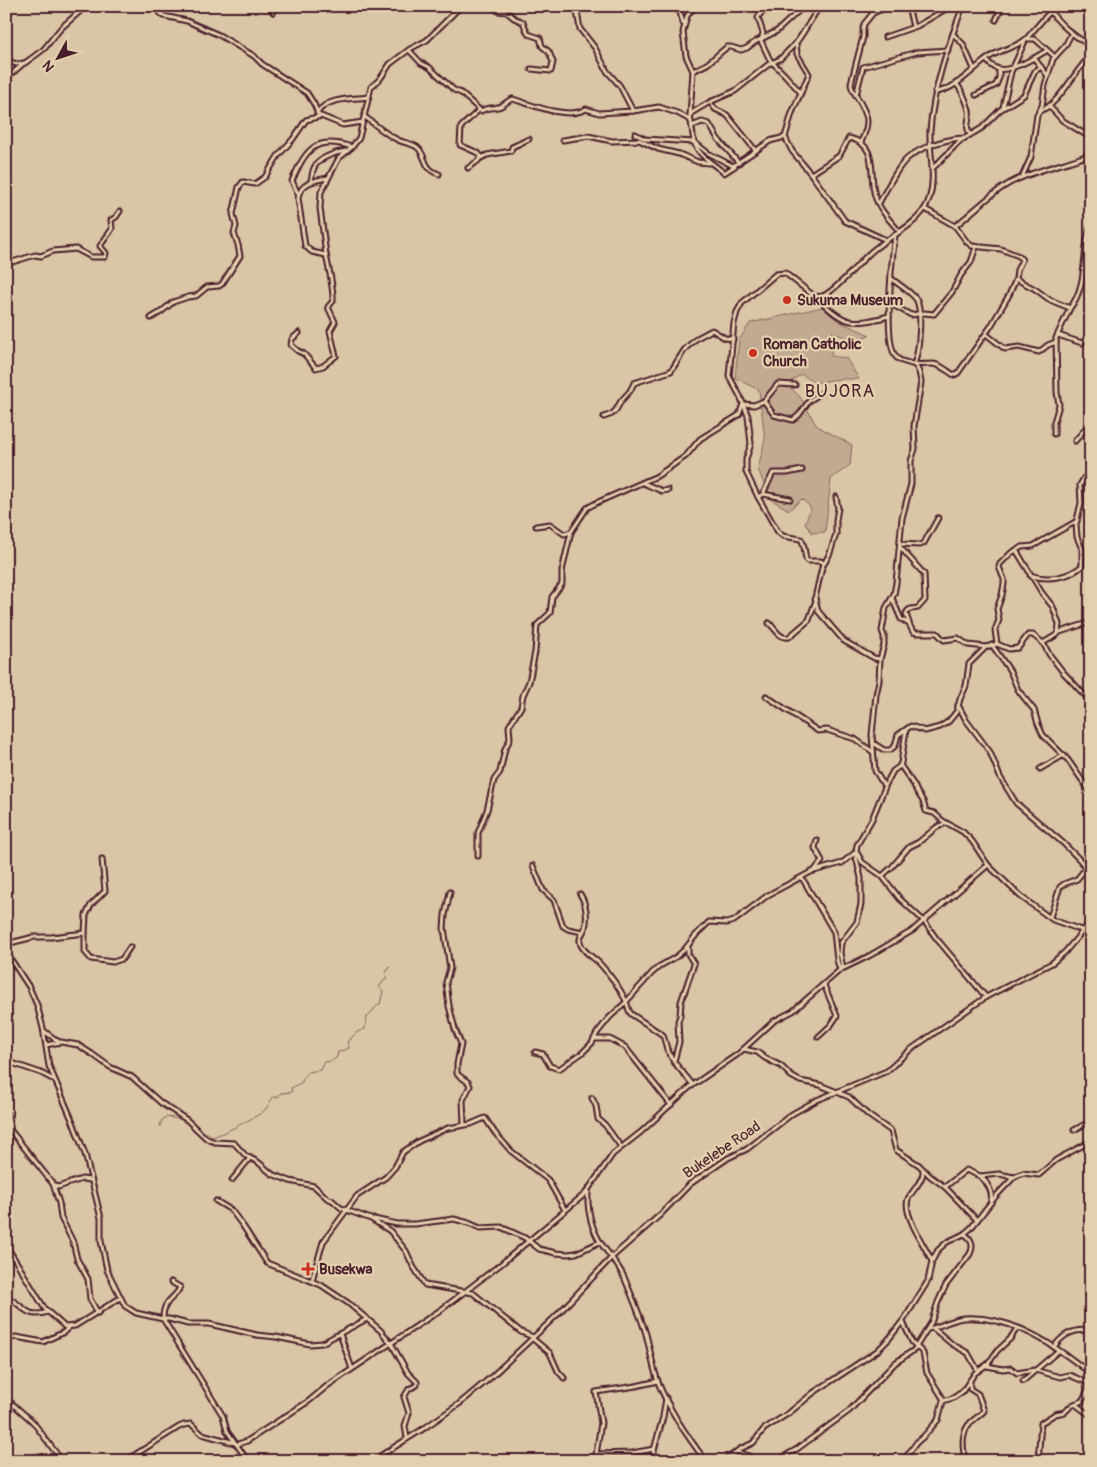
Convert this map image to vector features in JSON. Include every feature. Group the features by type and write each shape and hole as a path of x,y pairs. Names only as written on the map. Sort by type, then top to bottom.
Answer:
{"street":[{"path":"6,79 44,49 63,26 86,6"},
{"path":"152,6 164,16 187,21 222,36 254,56 262,64 307,93 314,104 316,115"},
{"path":"273,12 279,6"},
{"path":"382,6 388,6"},
{"path":"298,333 292,339 291,345 304,354 316,368 323,366 336,356 330,330 335,322 328,307 333,300 333,296 320,208 322,192 339,158 351,149 359,138 371,87 380,79 388,66 409,50 427,40 461,6"},
{"path":"492,6 498,12 507,12 523,22 528,34 540,38 542,46 549,52 553,64 551,71 531,68"},
{"path":"671,6 680,12 684,23"},
{"path":"772,6 760,14 758,18 763,33 762,43 772,63 785,74 801,93"},
{"path":"693,71 707,64 728,47 744,49 777,31 804,6"},
{"path":"813,6 817,10"},
{"path":"690,117 693,112 735,91 780,59 807,29 820,6"},
{"path":"861,142 867,130 866,112 851,86 863,37 862,29 873,13 889,6"},
{"path":"908,6 914,27"},
{"path":"885,37 914,27 951,6"},
{"path":"818,297 826,294 852,273 872,251 913,221 925,208 930,195 933,168 930,131 936,92 962,6"},
{"path":"996,20 1002,6"},
{"path":"1046,6 1071,34 1091,46"},
{"path":"577,7 580,29 595,48 607,71 620,86 633,111"},
{"path":"692,7 684,23 683,32 686,56 693,71 690,117 694,142 697,149 709,163"},
{"path":"1003,107 1010,72 1026,39 1050,12"},
{"path":"953,34 963,44 974,68"},
{"path":"1022,177 1031,157 1038,111 1042,106 1044,85 1055,57 1071,34"},
{"path":"936,92 942,92 986,60 1026,39 1035,39 1046,51 1055,57"},
{"path":"796,43 797,54 809,74 792,112 785,137 792,151 845,221 886,240"},
{"path":"409,50 420,62 429,67 454,90 461,93 479,110"},
{"path":"855,64 862,67 916,52 948,50"},
{"path":"986,60 999,70 1003,70 1014,67 1046,51"},
{"path":"1038,111 1050,107 1091,55"},
{"path":"1034,58 1048,77"},
{"path":"6,61 18,64 25,63"},
{"path":"856,94 862,67"},
{"path":"933,168 960,141 982,128 1003,107 1024,94 1035,71 1041,67"},
{"path":"976,95 996,85 999,78 999,70"},
{"path":"956,83 965,95 969,111 966,128 970,134"},
{"path":"151,318 173,302 196,296 207,287 222,284 240,256 234,233 236,226 234,214 239,186 244,182 255,184 265,177 278,156 293,139 304,122 316,115 320,108 333,101 369,97"},
{"path":"480,158 478,153 467,149 460,142 461,126 479,110 482,111 487,107 499,107 508,99 513,98 547,110 580,113 586,109 598,113 659,107 690,117"},
{"path":"710,102 715,108 727,115 756,151"},
{"path":"1050,107 1062,120 1091,138"},
{"path":"316,115 343,126 364,119"},
{"path":"364,119 400,141 416,146 426,165 439,174"},
{"path":"692,126 702,122 709,124 737,164"},
{"path":"635,134 645,139 694,142 710,155 731,166 737,164"},
{"path":"563,140 588,136 612,141 639,140 658,149 698,162 709,163 718,167 725,174 756,151 774,140 785,137"},
{"path":"811,174 839,156 849,138 861,142 870,154 874,194 878,204 899,231"},
{"path":"878,204 891,179 903,162 931,145 965,138"},
{"path":"468,168 480,158 510,150 512,147 529,139"},
{"path":"326,255 312,252 305,246 298,194 292,181 302,158 312,147 332,142 351,149"},
{"path":"311,181 313,169 318,162 338,152 351,149"},
{"path":"955,226 971,214 983,201 1022,177 1091,154"},
{"path":"298,194 311,181 328,178"},
{"path":"895,235 889,316 890,343 894,354 901,361 914,364 935,364 951,374 956,374 986,334 1006,300 1016,279 1017,270 1022,262 1019,256 998,248 976,247 967,242 955,226 925,208"},
{"path":"6,264 35,255 41,256 53,251 76,249 90,257 105,257 106,253 100,246 112,229 111,220 120,211"},
{"path":"1054,434 1054,422 1059,405 1056,392 1056,342 1070,308 1075,302 1082,280 1085,261 1084,252 1091,224"},
{"path":"890,303 908,315 935,313 952,292 971,262 976,247"},
{"path":"1085,261 1091,254"},
{"path":"824,565 821,561 806,561 805,548 801,539 783,536 778,532 758,497 746,469 746,459 751,441 748,416 729,376 734,323 740,306 776,274 785,274 811,294 818,297 834,314 850,321 865,322 889,316"},
{"path":"885,786 875,771 873,728 876,695 880,681 880,659 884,645 882,631 885,612 896,583 902,518 911,484 914,426 921,382 919,372 914,364 919,344 919,314 916,299 892,279"},
{"path":"1016,279 1050,300 1070,308"},
{"path":"604,417 616,410 634,383 671,370 685,349 697,338 712,330 725,338 733,339"},
{"path":"986,334 1000,347 1008,350 1020,348 1040,352 1048,345 1056,342"},
{"path":"1058,335 1082,343 1091,334"},
{"path":"743,404 764,402 778,384 795,385"},
{"path":"764,402 774,415 793,420 801,413 809,401 821,393"},
{"path":"478,856 478,833 487,810 494,780 500,772 505,749 510,739 509,726 521,707 522,695 529,682 536,652 537,625 550,613 552,597 562,584 562,571 571,532 589,507 657,476 687,455 700,439 739,415 743,404"},
{"path":"1075,441 1091,422"},
{"path":"758,497 763,494 773,473 802,470"},
{"path":"1030,575 1049,579 1082,567 1082,549 1077,537 1077,521 1081,502 1080,484 1084,478"},
{"path":"642,482 662,491 668,490"},
{"path":"763,494 790,499"},
{"path":"769,623 780,636 789,638 809,620 824,565 836,534 838,508 836,497"},
{"path":"900,545 920,545 924,543 938,518"},
{"path":"1077,521 1033,546 1023,546 1016,550 999,566 1004,584 997,609 999,620 995,630 994,644 1010,670 1018,690 1034,710 1043,734 1064,755 1091,793"},
{"path":"536,526 550,524 564,534 571,532"},
{"path":"900,545 922,570 925,577 925,600 918,608 912,608 906,614 913,632 937,633 944,640 956,638 966,644 986,646 994,644 1009,649 1016,649 1030,634 1043,643 1063,672 1091,702"},
{"path":"1016,550 1042,594 1053,607 1059,624 1059,632"},
{"path":"892,597 902,620 909,624"},
{"path":"815,603 820,614 841,638 874,658 880,659"},
{"path":"1043,643 1052,639 1059,632 1091,622"},
{"path":"873,743 884,750 890,750 895,746 898,735 913,726 925,731 943,726 956,712 967,682 969,664 986,646"},
{"path":"766,696 818,731 827,730 855,739 874,752"},
{"path":"958,705 964,717 990,752 1000,777 1016,803 1057,837 1091,873"},
{"path":"841,969 841,943 857,922 861,904 860,878 855,852 872,819 885,786 893,771 900,765 904,754 906,730"},
{"path":"1040,769 1064,755"},
{"path":"900,765 914,785 926,811 934,813 946,823 963,832 988,865 1020,896 1056,921 1084,931"},
{"path":"882,876 910,846 946,823"},
{"path":"815,870 822,861 816,848 817,840"},
{"path":"535,1052 543,1053 550,1066 560,1069 582,1053 609,1018 655,970 676,957 709,922 726,923 734,920 768,895 815,870 837,865 855,852"},
{"path":"855,852 862,862 882,876 900,899 924,921 986,997"},
{"path":"102,859 105,891 90,905 88,910 85,952 91,959 113,962 125,956 130,947"},
{"path":"125,1461 179,1427 188,1424 191,1424 202,1434 237,1444 247,1441 303,1405 352,1369 442,1309 528,1242 588,1191 610,1158 621,1147 641,1132 693,1085 743,1049 769,1025 793,1011 841,969 890,945 912,931 988,865"},
{"path":"533,866 544,890 554,900 562,924 567,928 583,932"},
{"path":"1050,917 1060,887 1077,879 1086,868"},
{"path":"802,878 834,932 837,960 841,969"},
{"path":"450,892 444,928 450,968 446,982 454,1029 461,1044 457,1074 468,1082 470,1086 463,1100 464,1124"},
{"path":"580,894 586,907 586,922 580,940 582,946 602,966 626,1002 631,1014 663,1035 667,1049 674,1062 693,1085"},
{"name":"Bukelebe Road","path":"372,1461 459,1404 490,1378 690,1184 728,1158 747,1149 792,1114 817,1100 887,1071 910,1050 986,997 1052,963 1065,952 1091,922"},
{"path":"6,944 34,937 85,933"},
{"path":"674,1062 679,1042 678,1020 681,1002 694,963 688,954 688,946"},
{"path":"6,952 29,987 37,1005 44,1030 49,1066 85,1154 101,1218 101,1241 107,1270 125,1306 136,1313 163,1319 188,1324 209,1324 310,1344 322,1343 367,1319"},
{"path":"818,1037 832,1025 837,1016 824,985"},
{"path":"44,1030 60,1043"},
{"path":"594,1039 610,1039 625,1047 671,1106"},
{"path":"46,1045 60,1043 78,1045 110,1067 132,1077 161,1103 187,1120 207,1138 216,1142 234,1143 242,1153 277,1176 314,1186 326,1198 347,1210 371,1219 397,1224 454,1219 480,1228 501,1227 524,1238 546,1252 576,1253 600,1242"},
{"path":"743,1049 756,1052 780,1066 800,1081 820,1085 852,1100 868,1115 890,1130 896,1150 918,1164 945,1187 977,1220"},
{"path":"6,1061 37,1071 54,1080"},
{"path":"37,1071 44,1070 49,1066"},
{"path":"592,1098 596,1106 598,1118 621,1147"},
{"path":"6,1112 11,1131 58,1188 82,1179 91,1180"},
{"path":"312,1280 323,1242 361,1192 379,1183 392,1172 407,1148 448,1128 471,1124 485,1118 495,1134 511,1151 548,1180 565,1210"},
{"path":"1074,1130 1091,1121"},
{"path":"724,1461 753,1443 764,1429 789,1413 819,1389 877,1351 903,1322 928,1281 936,1253 954,1238 964,1234 1014,1177 1025,1173 1039,1174 1056,1160 1091,1141"},
{"path":"232,1180 250,1158"},
{"path":"922,1168 923,1175 908,1198 908,1205 917,1235 932,1262"},
{"path":"945,1187 966,1170 980,1176 984,1180 992,1195 990,1203"},
{"path":"980,1176 999,1174 1014,1177"},
{"path":"53,1184 61,1218 73,1242 77,1259 88,1279 90,1299 98,1313"},
{"path":"588,1191 591,1219 600,1242 620,1268 637,1310 658,1381 689,1437 706,1461"},
{"path":"216,1201 231,1210 244,1226 267,1263 312,1280 348,1303 391,1343 408,1373 417,1382 417,1385 409,1389 404,1397 409,1413 405,1426 407,1438"},
{"path":"371,1219 393,1234 406,1251 425,1285 474,1292 520,1332 533,1338 550,1353 559,1374 564,1378"},
{"path":"776,1461 786,1459 849,1411 895,1363 911,1352 916,1346 928,1329 943,1290 972,1250 971,1240 964,1234"},
{"path":"6,1245 48,1312 62,1325 69,1328"},
{"path":"171,1282 180,1286 178,1291 166,1303 163,1319 223,1416 227,1431 248,1461"},
{"path":"6,1297 14,1300 26,1312 39,1315 48,1312"},
{"path":"6,1345 11,1338 16,1337 43,1342 98,1313 120,1298"},
{"path":"928,1329 940,1327 955,1319 980,1318 994,1320 1017,1328 1054,1347 1091,1374"},
{"path":"903,1322 912,1342 924,1356 927,1372 944,1400"},
{"path":"934,1328 952,1344 968,1353 978,1371"},
{"path":"903,1461 917,1442 924,1438 938,1420 940,1406 944,1400 953,1398 962,1392 978,1371 986,1366 1010,1339 1017,1328"},
{"path":"1054,1347 1065,1334 1081,1330 1091,1331"},
{"path":"340,1334 352,1369"},
{"path":"1023,1381 1058,1351"},
{"path":"986,1366 1003,1369 1011,1368 1017,1373 1036,1370 1058,1376 1072,1376 1091,1384 1084,1400 1070,1406 1066,1412 1057,1413 1041,1423 1038,1461"},
{"path":"966,1461 962,1447 966,1428 984,1412 978,1394 970,1388 970,1380"},
{"path":"595,1461 601,1424 596,1392 658,1381"},
{"path":"6,1398 33,1422 62,1461"},
{"path":"651,1461 666,1398"},
{"path":"1075,1404 1091,1416"},
{"path":"596,1454 632,1453 654,1449"},
{"path":"736,1452 749,1456 756,1461"}],"shaded area":[{"path":"823,307 838,321 870,335 852,340 832,332 831,356 846,358 859,379 839,379 814,383 802,374 787,384 800,397 817,426 852,445 850,465 831,479 825,532 812,533 805,523 811,508 802,499 789,510 770,499 758,469 765,439 759,390 735,378 739,340 750,323"}],"waterway":[{"path":"203,1133 208,1133 212,1137 216,1136 254,1117 264,1111 273,1097 278,1097 281,1093 292,1092 291,1088 301,1083 308,1072 320,1070 324,1062 332,1061 337,1057 338,1052 349,1048 347,1042 357,1032 365,1029 366,1018 380,1004 383,991 379,987 387,977 385,974 390,967"},
{"path":"160,1126 162,1120 166,1117 187,1120"}],"place":[{"name":"Sukuma Museum","path":"787,300"},
{"name":"Roman Catholic Church","path":"753,353"},
{"name":"Busekwa","path":"308,1269"}],"district":[{"name":"BUJORA","path":"840,391"}]}
